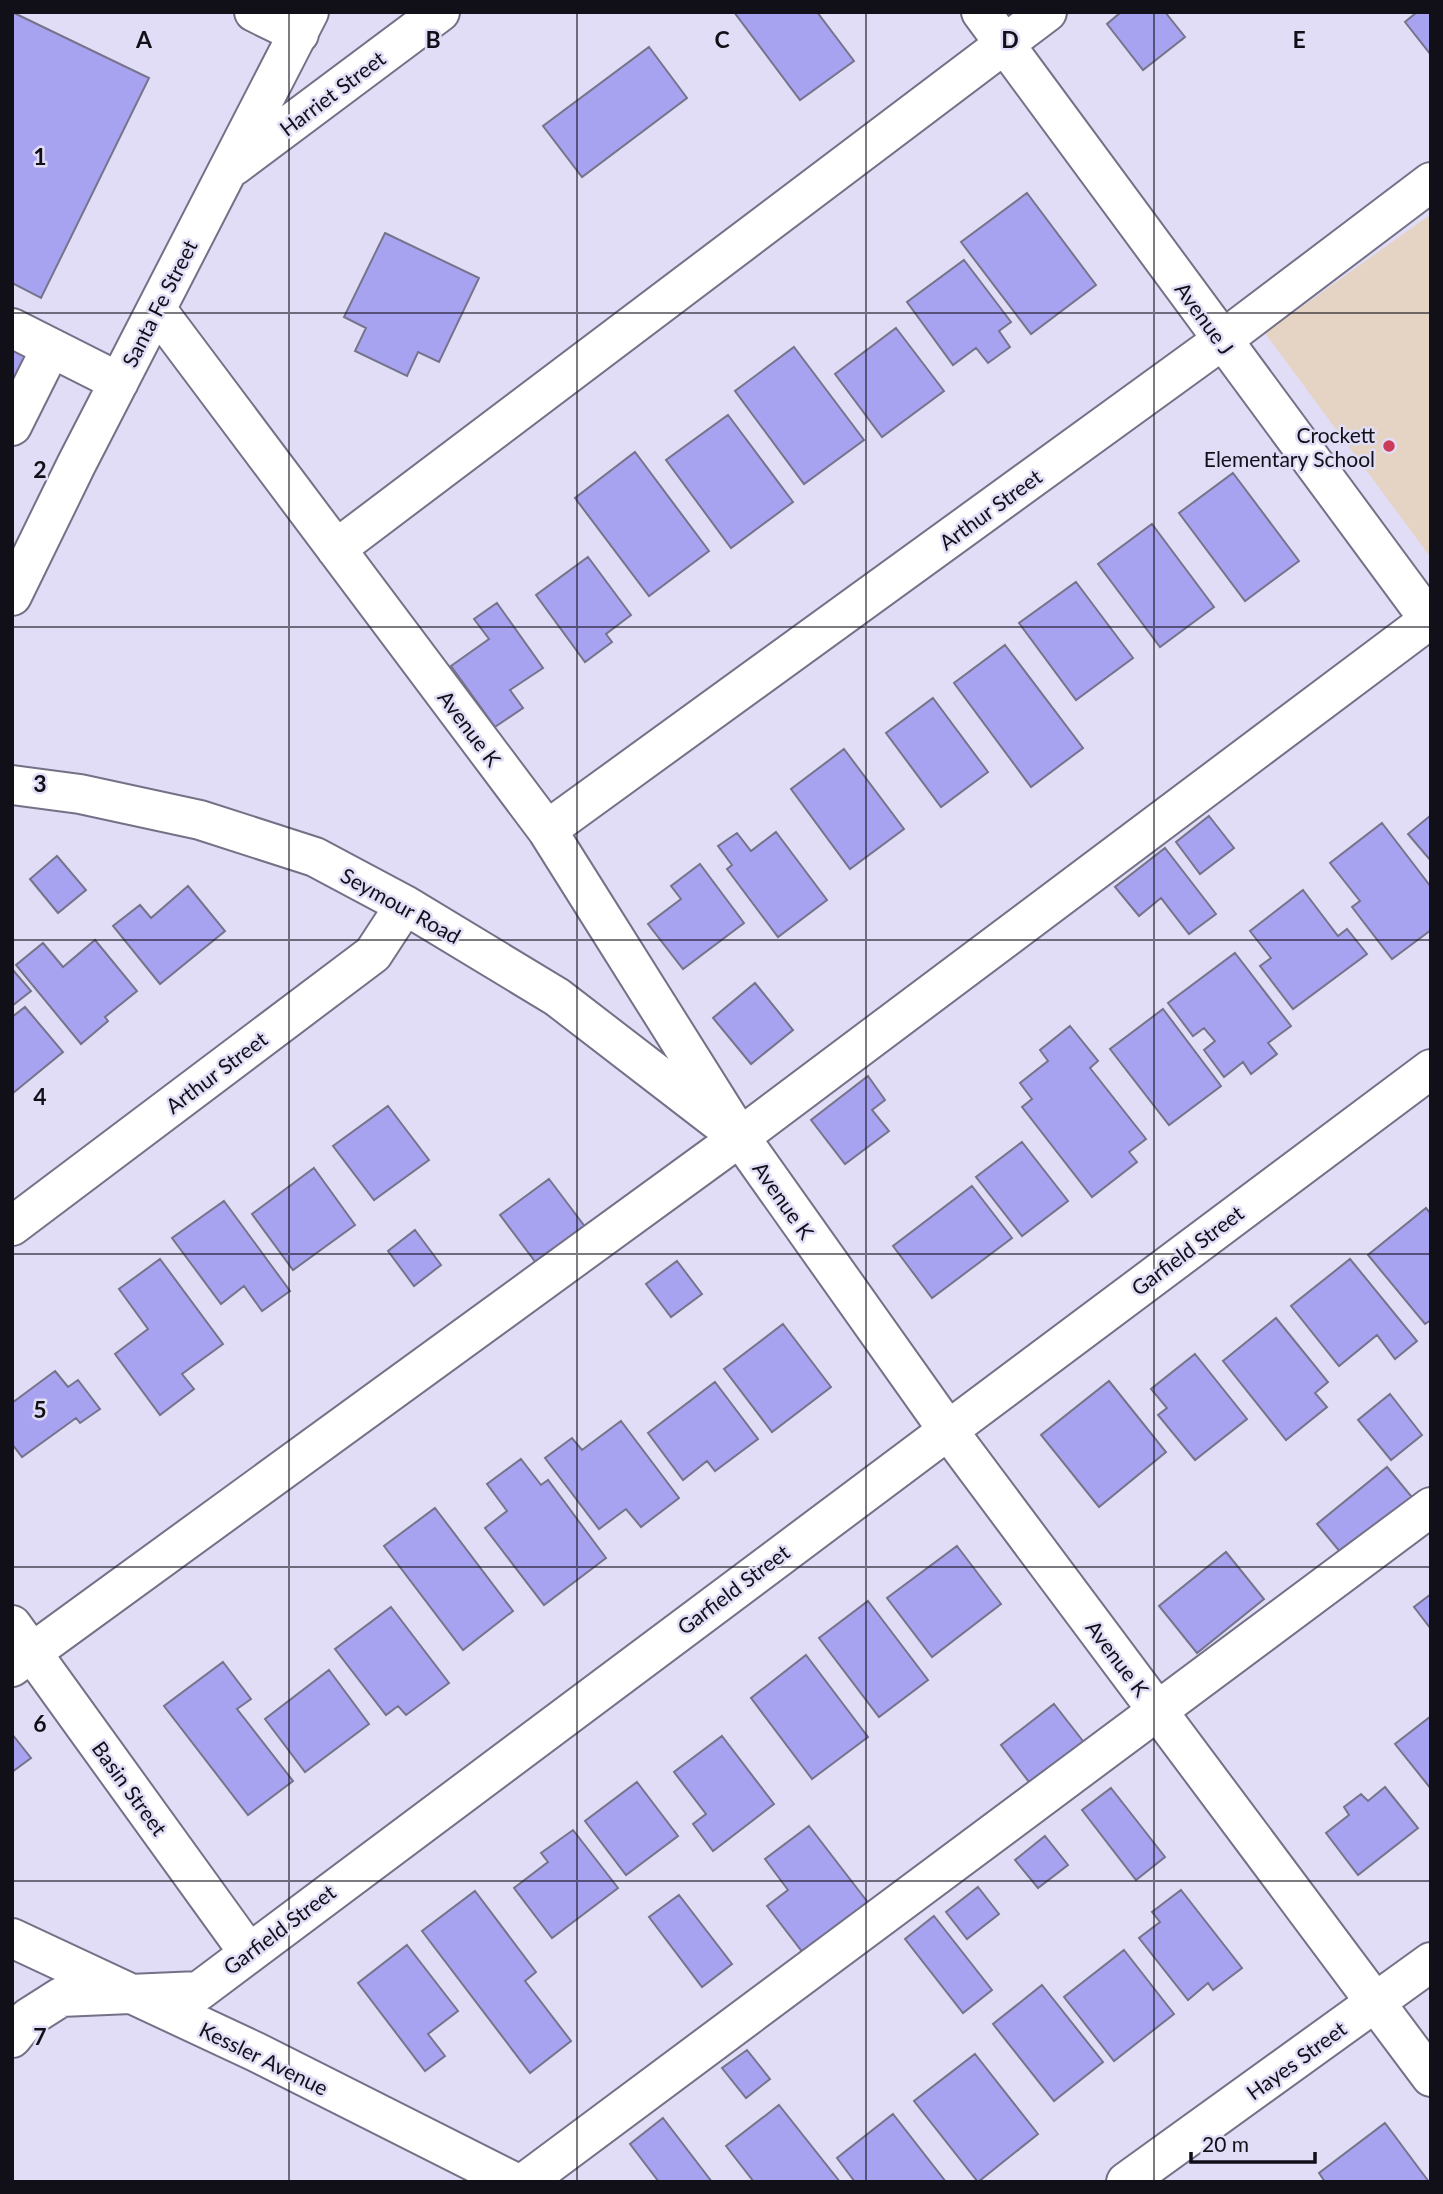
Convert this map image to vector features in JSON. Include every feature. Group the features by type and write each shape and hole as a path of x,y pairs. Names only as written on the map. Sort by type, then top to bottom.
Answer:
{"street":[{"path":"254,12 304,23"},
{"name":"Harriet Street","path":"225,174 440,12"},
{"name":"Avenue J","path":"981,12 1430,621"},
{"path":"336,549 1047,12"},
{"name":"Santa Fe Street","path":"12,596 304,23"},
{"name":"Arthur Street","path":"547,830 1222,341 1431,182"},
{"name":"Avenue K","path":"158,310 547,830 740,1137 947,1429 1431,2077"},
{"path":"12,328 119,382"},
{"path":"12,426 51,348"},
{"path":"19,1648 740,1137 1430,621"},
{"name":"Seymour Road","path":"12,785 80,794 200,820 315,858 405,905 557,997 740,1137"},
{"name":"Arthur Street","path":"12,1226 373,954 405,905"},
{"name":"Garfield Street","path":"12,2038 28,2018 61,1997 199,1991 1431,1069"},
{"path":"525,2182 1156,1709 1431,1507"},
{"name":"Basin Street","path":"19,1648 248,1952"},
{"name":"Kessler Avenue","path":"12,1938 129,1995 256,2052 514,2182"},
{"name":"Hayes Street","path":"1126,2182 1431,1962"}],"shaded area":[{"name":"Crockett Elementary School","path":"1431,214 1431,558 1265,333"}],"building":[{"path":"12,12 149,78 41,298 12,283"},
{"path":"734,12 817,12 854,61 800,100"},
{"path":"1121,12 1165,12 1185,37 1143,70 1107,24"},
{"path":"1417,12 1431,12 1431,55 1405,22"},
{"path":"649,47 687,98 582,177 543,126"},
{"path":"1027,193 1096,285 1031,334 961,242"},
{"path":"385,233 479,278 439,362 418,352 407,376 355,351 366,328 344,317"},
{"path":"964,260 1011,322 999,331 1010,347 988,363 976,348 953,365 907,302"},
{"path":"896,328 944,391 882,437 835,374"},
{"path":"794,347 864,440 804,484 735,391"},
{"path":"12,348 30,357 12,392"},
{"path":"728,415 793,502 731,548 666,460"},
{"path":"635,452 709,551 649,596 575,498"},
{"path":"1233,473 1299,561 1245,601 1179,513"},
{"path":"1152,524 1214,607 1160,647 1098,564"},
{"path":"588,557 631,615 606,634 612,642 585,662 536,595"},
{"path":"1076,582 1133,658 1076,700 1019,623"},
{"path":"497,603 543,668 510,690 523,708 495,727 451,666 489,639 474,619"},
{"path":"1005,645 1083,748 1031,787 954,683"},
{"path":"933,698 988,772 941,807 886,733"},
{"path":"844,749 904,829 850,869 791,789"},
{"path":"1431,815 1431,861 1408,834"},
{"path":"1209,816 1234,848 1200,874 1176,842"},
{"path":"1382,823 1431,887 1431,930 1392,959 1352,907 1360,901 1330,863"},
{"path":"776,832 827,900 778,937 727,869 732,865 718,846 737,833 751,851"},
{"path":"1165,848 1216,914 1189,934 1161,898 1139,916 1115,887"},
{"path":"57,856 86,890 58,913 30,879"},
{"path":"700,864 744,923 683,969 648,924 681,899 671,886"},
{"path":"188,886 225,931 160,984 113,926 140,905 151,918"},
{"path":"1303,890 1338,936 1347,929 1367,954 1293,1009 1260,966 1271,958 1250,931"},
{"path":"95,940 137,991 105,1017 108,1021 81,1044 16,965 43,943 63,967"},
{"path":"1235,953 1291,1026 1268,1043 1277,1054 1251,1074 1243,1062 1224,1077 1204,1050 1215,1041 1204,1028 1193,1036 1168,1003"},
{"path":"12,969 31,991 12,1006"},
{"path":"755,983 793,1030 751,1064 713,1018"},
{"path":"25,1007 63,1052 12,1094 12,1017"},
{"path":"1163,1009 1221,1086 1169,1125 1110,1049"},
{"path":"1070,1026 1098,1061 1090,1068 1146,1139 1129,1152 1137,1162 1092,1197 1022,1107 1032,1099 1020,1083 1048,1061 1040,1050"},
{"path":"868,1076 885,1100 872,1110 889,1131 845,1164 811,1120"},
{"path":"388,1106 429,1160 374,1200 333,1146"},
{"path":"1022,1142 1068,1201 1022,1236 976,1177"},
{"path":"314,1168 355,1225 293,1270 252,1214"},
{"path":"549,1179 589,1232 540,1268 500,1215"},
{"path":"972,1186 1012,1238 932,1298 893,1246"},
{"path":"224,1201 290,1291 262,1311 244,1286 221,1304 172,1238"},
{"path":"1426,1208 1431,1214 1431,1320 1425,1324 1368,1255"},
{"path":"415,1230 441,1265 414,1286 388,1251"},
{"path":"160,1259 223,1344 182,1374 194,1389 160,1415 115,1354 148,1329 119,1289"},
{"path":"1350,1259 1417,1341 1395,1359 1377,1335 1339,1366 1291,1306"},
{"path":"677,1261 702,1294 671,1317 646,1284"},
{"path":"1276,1318 1328,1382 1315,1393 1327,1407 1286,1440 1223,1361"},
{"path":"783,1324 831,1387 772,1432 724,1369"},
{"path":"1195,1354 1247,1419 1195,1460 1158,1415 1167,1408 1151,1389"},
{"path":"55,1371 68,1387 78,1380 100,1409 80,1423 76,1418 22,1457 12,1444 12,1403"},
{"path":"1109,1381 1166,1452 1099,1507 1041,1435"},
{"path":"715,1382 758,1439 715,1471 707,1461 683,1480 648,1433"},
{"path":"1390,1394 1422,1435 1391,1460 1358,1420"},
{"path":"621,1421 679,1498 641,1527 626,1509 599,1529 545,1458 572,1438 582,1450"},
{"path":"521,1459 541,1485 548,1480 606,1558 544,1605 485,1528 507,1511 487,1484"},
{"path":"1387,1467 1416,1502 1346,1559 1317,1524"},
{"path":"435,1508 513,1611 463,1650 384,1546"},
{"path":"957,1546 1001,1604 932,1657 887,1598"},
{"path":"1226,1552 1264,1599 1197,1653 1159,1606"},
{"path":"1431,1594 1431,1629 1414,1607"},
{"path":"868,1601 928,1680 879,1717 819,1638"},
{"path":"391,1607 449,1683 406,1715 398,1706 386,1715 335,1649"},
{"path":"806,1655 868,1737 812,1779 751,1698"},
{"path":"223,1662 251,1699 237,1709 293,1781 248,1815 164,1706"},
{"path":"329,1670 369,1724 305,1772 265,1719"},
{"path":"1054,1704 1086,1745 1032,1786 1001,1745"},
{"path":"1431,1716 1431,1789 1395,1744"},
{"path":"12,1734 31,1758 12,1772"},
{"path":"722,1736 774,1804 713,1851 693,1824 706,1814 674,1772"},
{"path":"637,1782 678,1836 626,1875 585,1821"},
{"path":"1385,1787 1418,1828 1358,1875 1326,1833 1349,1815 1344,1807 1361,1794 1368,1801"},
{"path":"1111,1788 1165,1857 1136,1880 1082,1810"},
{"path":"809,1826 873,1909 807,1958 767,1906 788,1890 765,1859"},
{"path":"573,1830 618,1888 552,1938 514,1888 548,1862 541,1853"},
{"path":"1045,1836 1068,1865 1038,1888 1015,1860"},
{"path":"978,1887 999,1914 967,1939 946,1912"},
{"path":"1181,1890 1242,1968 1213,1990 1208,1983 1188,2000 1139,1938 1160,1922 1152,1912"},
{"path":"475,1891 536,1972 525,1981 571,2041 530,2073 422,1931"},
{"path":"679,1895 732,1964 702,1987 649,1917"},
{"path":"934,1916 992,1990 963,2013 905,1939"},
{"path":"407,1945 458,2011 428,2034 445,2056 425,2071 358,1983"},
{"path":"1124,1950 1174,2014 1114,2061 1064,1997"},
{"path":"1042,1985 1103,2062 1054,2101 993,2024"},
{"path":"747,2050 770,2079 746,2098 722,2068"},
{"path":"975,2054 1038,2134 978,2182 914,2101"},
{"path":"779,2105 840,2182 754,2182 726,2146"},
{"path":"893,2114 946,2182 855,2182 837,2158"},
{"path":"663,2118 712,2182 659,2182 630,2144"},
{"path":"1385,2123 1429,2182 1325,2182 1319,2173"}],"place":[{"name":"Crockett Elementary School","path":"1389,446"}]}
